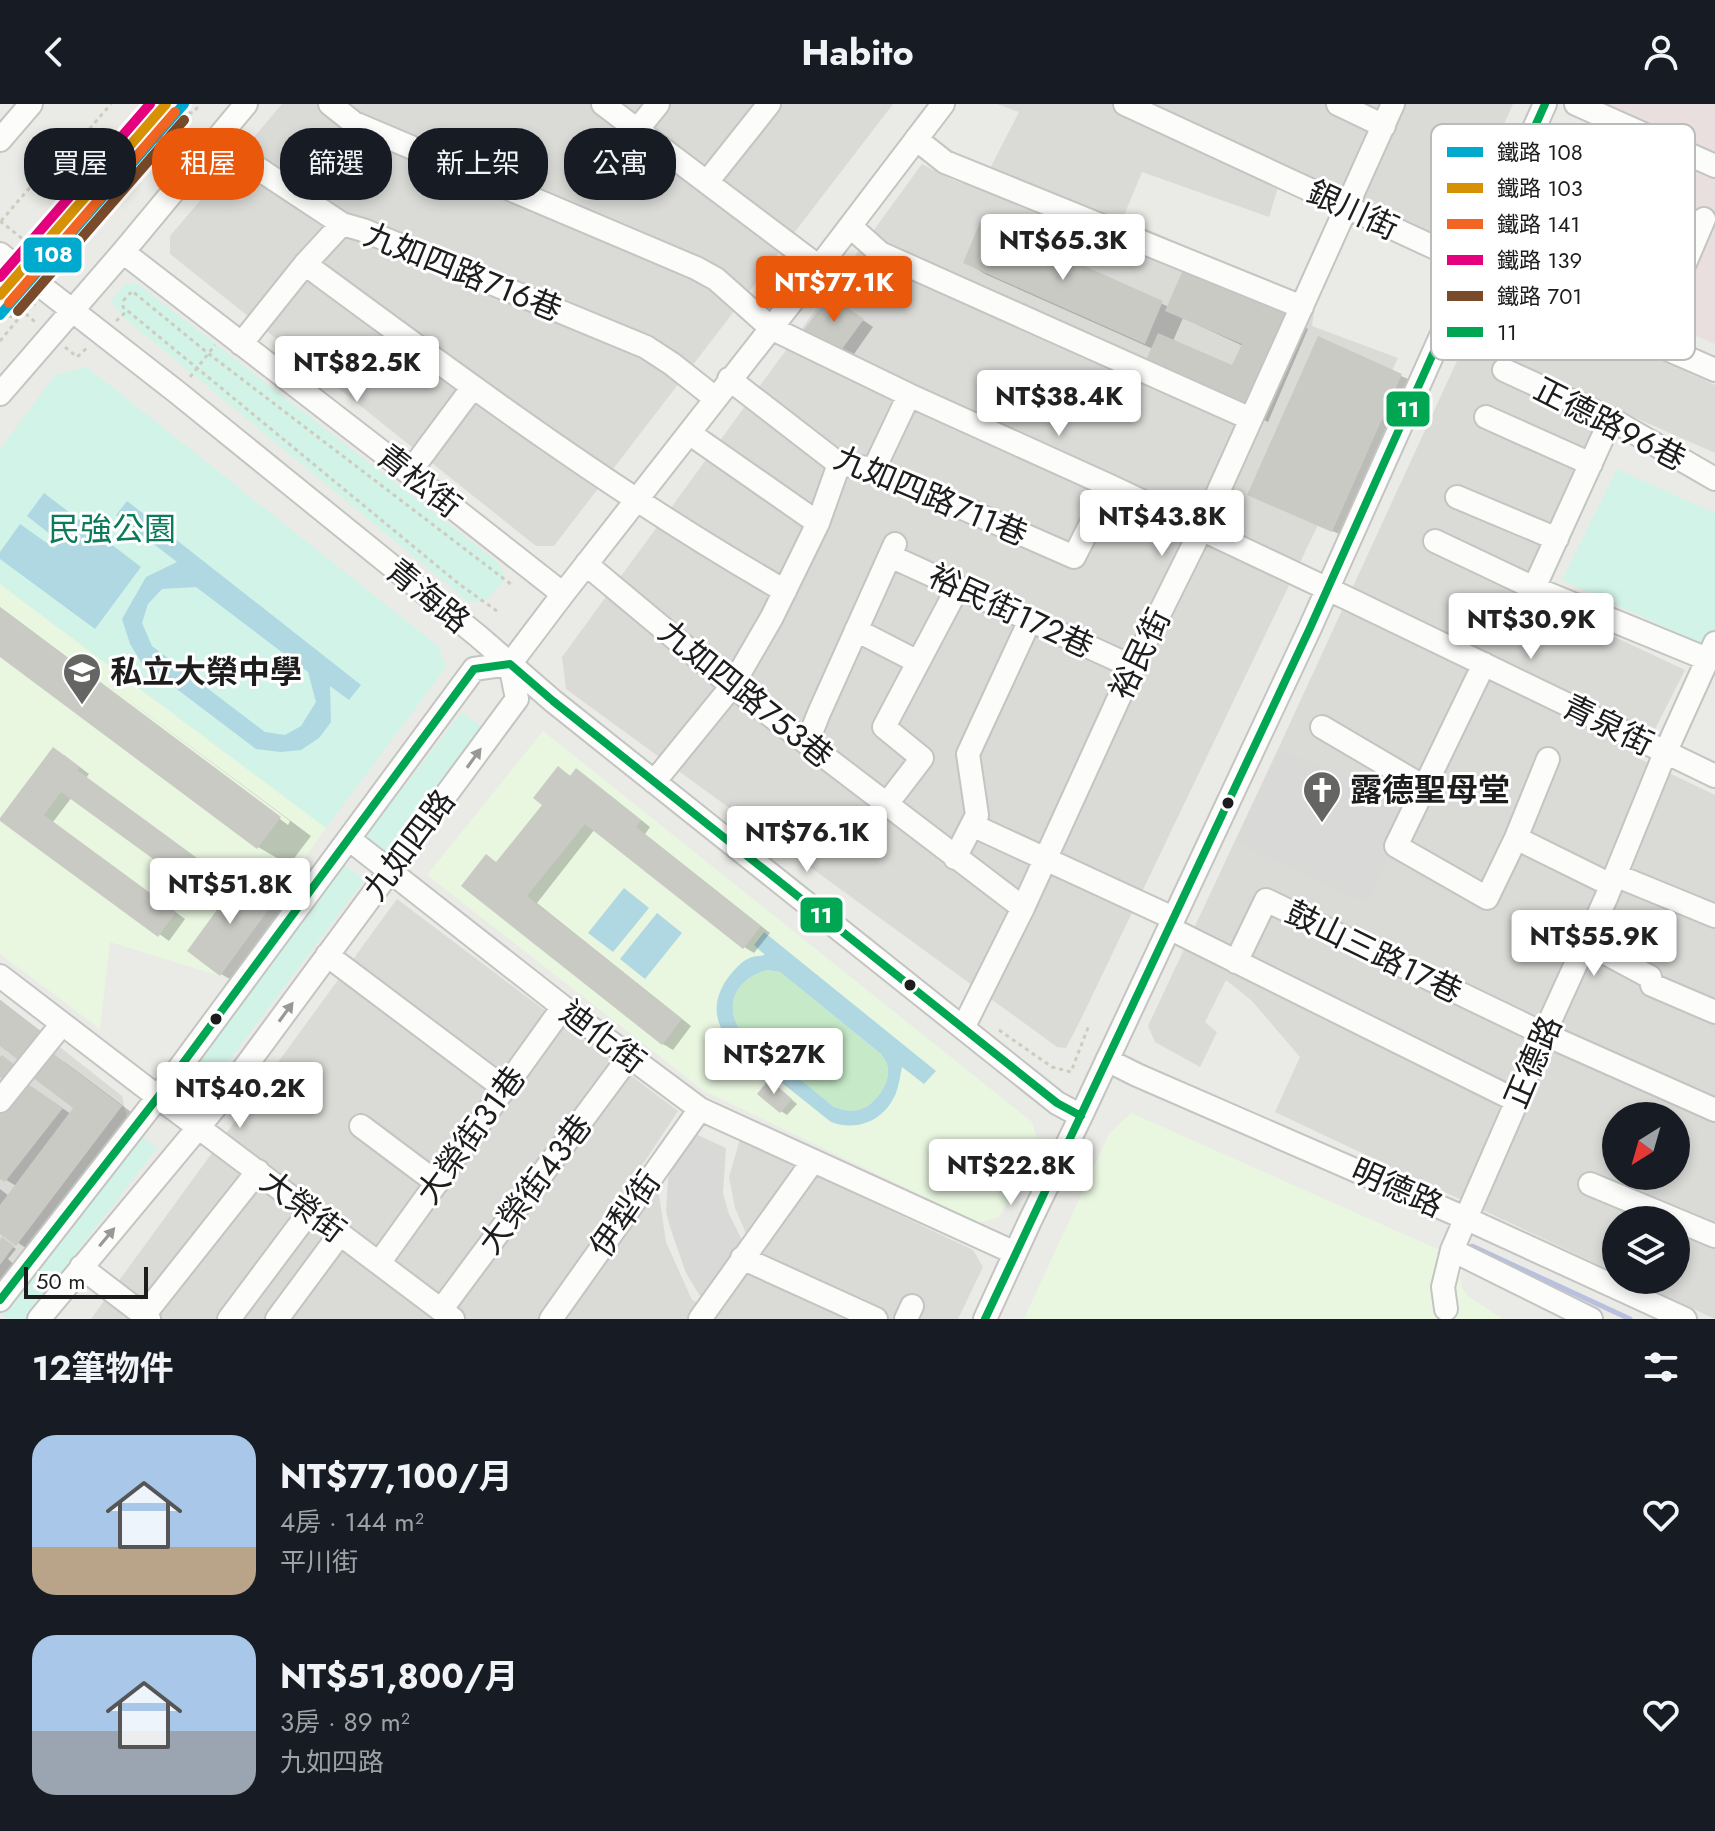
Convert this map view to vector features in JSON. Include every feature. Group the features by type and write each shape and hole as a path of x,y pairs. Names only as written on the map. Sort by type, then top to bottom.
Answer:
{"street":[{"path":"0,140 31,104"},
{"path":"225,128 246,104"},
{"name":"青泉街","path":"330,104 354,123 696,268 716,279 771,328 1328,589 1715,776"},
{"path":"603,104 634,128"},
{"path":"639,128 658,104"},
{"path":"707,182 769,104"},
{"path":"510,664 943,104"},
{"name":"銀川街","path":"1125,104 1431,246"},
{"path":"1338,104 1384,126"},
{"name":"裕民街","path":"963,1028 1201,530 1393,104"},
{"path":"1536,124 1545,104"},
{"path":"1576,104 1621,124"},
{"path":"916,139 945,162 1302,307"},
{"path":"1695,157 1715,166"},
{"path":"676,159 819,267"},
{"name":"九如四路716巷","path":"264,172 342,224 646,347 715,398"},
{"path":"0,394 166,200"},
{"path":"1695,240 1704,219"},
{"path":"234,338 342,224"},
{"path":"850,226 880,253 1251,419"},
{"name":"青松街","path":"123,252 563,594"},
{"name":"青海路","path":"0,254 178,393 546,696 1057,1103 1081,1116"},
{"path":"305,264 473,387 636,500 785,591"},
{"path":"985,1319 1328,589 1431,359"},
{"name":"銀川街","path":"1692,360 1715,370"},
{"name":"正德路96巷","path":"1504,370 1611,419 1715,479"},
{"name":"九如四路711巷","path":"729,379 839,464 874,469 1074,557 1110,486"},
{"path":"409,473 473,387"},
{"path":"874,469 909,395"},
{"path":"1486,417 1591,464"},
{"path":"1534,588 1611,419"},
{"path":"689,433 818,523"},
{"path":"654,782 732,686 772,617 818,523 839,464"},
{"path":"1457,497 1557,539"},
{"path":"1435,541 1534,588 1711,651"},
{"name":"裕民街172巷","path":"856,630 893,549 958,587 1133,667"},
{"name":"九如四路753巷","path":"586,564 732,686 1023,908"},
{"path":"886,805 922,758 884,727 958,587"},
{"path":"955,858 977,815 968,754 1030,620"},
{"path":"807,743 856,630 918,662"},
{"name":"正德路","path":"1446,1309 1443,1287 1452,1250 1711,651"},
{"name":"九如四路","path":"0,1300 158,1097 474,669 510,664 517,699 199,1128 39,1319"},
{"path":"1484,664 1396,846 1487,898 1516,838 1548,759"},
{"path":"1322,727 1424,787"},
{"path":"972,825 1171,923 1236,962 1517,1101"},
{"path":"1516,838 1613,880 1715,916"},
{"name":"迪化街","path":"349,839 563,1007 700,1109 1015,1253"},
{"name":"鼓山三路17巷","path":"1236,962 1266,900 1544,1034"},
{"path":"1585,942 1650,977 1652,985 1715,1012"},
{"path":"327,955 505,1089"},
{"name":"大榮街","path":"0,976 379,1263 439,1314"},
{"name":"大榮街31巷","path":"379,1263 563,1007"},
{"path":"0,1101 62,1024"},
{"path":"1544,1034 1715,1110"},
{"name":"大榮街43巷","path":"439,1314 629,1057"},
{"name":"明德路","path":"1107,1060 1685,1319"},
{"name":"伊犁街","path":"551,1319 700,1109"},
{"path":"361,1126 437,1183"},
{"path":"700,1319 813,1161"},
{"path":"81,1267 147,1317 258,1171"},
{"path":"1590,1184 1715,1236"},
{"path":"229,1319 310,1211"},
{"path":"277,1319 340,1234"},
{"path":"1452,1250 1591,1319"},
{"path":"742,1258 876,1319"}],"path":[{"path":"111,104 79,141 44,171 0,221 62,270 152,166"},
{"path":"37,249 106,170 136,159 174,116 188,111 193,113 200,104"},
{"path":"497,611 459,584 197,369 123,307 124,300 132,291 209,354 512,585"},
{"path":"0,317 22,314 0,341"},
{"path":"178,393 209,354 234,338"},
{"path":"995,1027 1052,1067 1071,1072 1089,1025"}],"shaded area":[{"path":"282,104 893,104 554,546 536,546 170,254 170,236 201,200 264,200 262,128"},
{"path":"997,104 1513,104 1504,124 1431,124 1431,233 1284,168 1269,217 1142,172 1123,218 1315,305 1312,326 1398,358 1066,1048 1057,1047 566,689 562,657 922,164 955,181 980,188 1019,112"},
{"path":"1601,104 1715,104 1715,344 1695,335 1695,124 1641,124"},
{"path":"1457,360 1659,360 1715,385 1715,453 1609,406 1523,594 1685,670 1640,759 1715,795 1715,1319 1661,1294 1690,1294 1690,1206 1602,1206 1602,1266 1275,1112 1300,1057 1252,1001 1226,980 1205,1022 1217,1032 1200,1067 1155,1042 1148,1026 1234,843 1367,902 1409,805 1279,747"},
{"path":"44,493 141,567 95,629 0,559 0,552 20,524 54,548 60,542 27,516"},
{"path":"127,501 361,685 349,700 330,686 331,722 319,738 301,750 281,752 256,749 141,662 130,644 122,619 146,577 177,562 116,515","holes":["196,587 308,672 316,702 301,726 285,735 265,732 152,646 142,623 148,604 162,589"]},
{"name":"私立大榮中學","path":"0,584 326,828 220,976 110,942 100,1029 0,954"},
{"path":"543,731 1032,1122 1039,1146 999,1217 979,1223 704,1091 427,875"},
{"name":"露德聖母堂","path":"1279,747 1410,805 1367,903 1234,843"},
{"path":"624,888 649,908 613,952 588,933"},
{"path":"397,899 678,1111 635,1176 659,1195 666,1242 692,1300 714,1312 754,1252 735,1208 729,1177 740,1139 973,1250 983,1267 958,1319 91,1319"},
{"path":"657,913 682,933 645,979 620,959"},
{"path":"764,932 936,1071 924,1084 902,1067 896,1093 878,1117 861,1124 831,1122 728,1040 720,1025 717,1002 727,979 744,961 765,955 754,945","holes":["767,970 780,972 884,1058 888,1070 885,1084 875,1100 866,1107 857,1110 834,1107 740,1030 735,1020 733,1001 741,985"]},
{"path":"0,1000 122,1096 127,1118 0,1286"},
{"path":"1131,1113 1444,1252 1465,1264 1460,1276 1462,1288 1468,1296 1502,1319 1024,1319 1109,1134"},
{"path":"691,1132 726,1148 723,1193 729,1214 745,1246 703,1301 686,1273 666,1212 668,1179 675,1159"}],"green space":[{"path":"126,283 138,284 500,564 505,579 487,600 469,602 123,317 111,301"},
{"name":"民強公園","path":"87,367 439,647 446,667 326,828 0,584 0,449 55,375"},
{"path":"1617,469 1715,513 1715,628 1706,646 1562,580"},
{"path":"462,712 482,727 383,854 363,839"},
{"path":"344,865 364,880 206,1091 186,1076"},
{"path":"767,970 780,972 881,1054 888,1068 887,1078 871,1104 854,1110 834,1107 740,1030 733,1010 736,993 748,979"},
{"path":"137,1133 157,1148 25,1319 8,1319 0,1313 0,1309"}],"building":[{"path":"981,220 1163,301 1145,344 963,263"},
{"path":"1183,270 1288,315 1246,411 1143,367 1158,333 1232,365 1242,344 1165,311"},
{"path":"830,296 864,319 842,349 802,332"},
{"path":"1318,336 1402,374 1332,532 1247,495"},
{"path":"0,607 281,817 257,849 0,657"},
{"path":"53,747 80,767 77,770 212,869 196,890 61,792 44,815 176,912 158,937 0,821"},
{"path":"558,766 570,776 576,768 641,820 636,827 761,926 743,949 585,824 527,896 682,1019 662,1045 461,886 486,854 496,862 542,805 533,798"},
{"path":"241,877 274,902 220,976 187,951"},
{"path":"0,1000 43,1033 21,1062 0,1046"},
{"path":"51,1052 122,1106 16,1246 0,1234 0,1205 73,1108 32,1077"},
{"path":"2,1055 20,1069 8,1084 0,1077"},
{"path":"769,1079 792,1099 780,1113 757,1094"},
{"path":"25,1082 63,1108 5,1182 0,1179 0,1115"},
{"path":"2,1237 14,1246 0,1265 0,1240"}],"waterway":[{"path":"1472,1246 1630,1319"}],"rail line":[{"name":"139","path":"0,277 150,104"},
{"name":"103","path":"0,295 166,104"},
{"name":"108","path":"0,315 184,104"},
{"name":"141","path":"9,303 175,112"},
{"name":"701","path":"18,311 184,120"}],"transit line":[{"name":"11","path":"1536,124 1545,104"},
{"name":"11","path":"985,1319 1310,628 1431,358"},
{"name":"11","path":"0,1300 158,1097 474,669 510,664 1057,1103 1081,1116"}],"place":[{"name":"私立大榮中學","path":"82,706"},
{"name":"露德聖母堂","path":"1322,824"}]}
